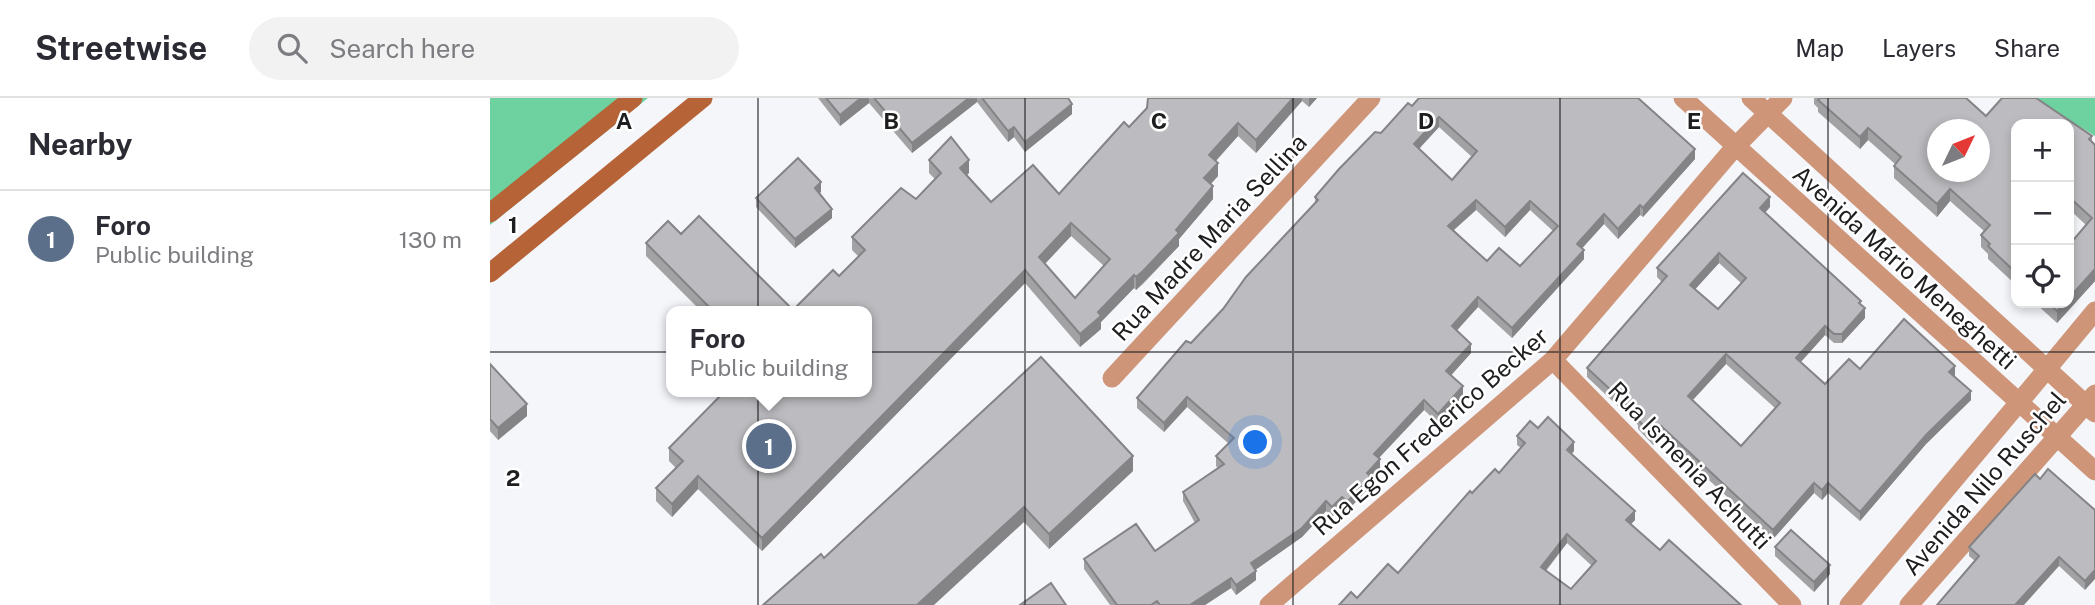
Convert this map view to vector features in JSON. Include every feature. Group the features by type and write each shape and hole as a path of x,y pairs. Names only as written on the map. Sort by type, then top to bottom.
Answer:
{"main road":[{"path":"490,213 633,98"},
{"path":"490,273 703,98"}],"street":[{"name":"Rua Madre Maria Sellina","path":"1112,378 1371,98"},
{"name":"Avenida Mário Meneghetti","path":"1683,98 2095,471"},
{"name":"Avenida Mário Meneghetti","path":"1751,98 2047,369 2092,404"},
{"name":"Rua Egon Frederico Becker","path":"1269,605 1553,360 1735,147 1783,98"},
{"name":"Avenida Nilo Ruschel","path":"1849,605 2095,311"},
{"name":"Rua Ismenia Achutti","path":"1553,360 1792,605"},
{"name":"Avenida Nilo Ruschel","path":"1909,605 2057,437 2092,404"}],"green space":[{"path":"490,98 648,98 490,225"},
{"path":"2033,98 2095,98 2095,136 2074,123 2074,119 2067,119"}],"building":[{"path":"826,98 861,98 840,115"},
{"path":"874,98 969,98 912,143"},
{"path":"982,98 1068,98 1072,104 1025,142 1014,127 1008,131"},
{"path":"1148,98 1293,98 1256,140 1238,123 1209,155 1218,163 1204,178 1213,186 1176,230 1179,233 1143,271 1136,277 1134,275 1098,312 1101,316 1080,334 1025,270 762,538 698,476 672,504 656,488 683,461 669,448 719,397 872,397 872,306 797,306 833,270 839,276 865,250 852,237 901,188 916,199 941,173 929,160 951,137 969,160 960,168 991,202 1033,165 1059,194 1124,122 1129,127 1147,108","holes":["1071,223 1110,259 1075,298 1039,257"]},
{"path":"1419,98 1638,98 1695,149 1643,208 1640,205 1618,229 1604,214 1577,244 1584,250 1512,328 1478,297 1452,326 1471,344 1446,371 1463,386 1438,414 1424,400 1374,454 1380,459 1367,473 1371,477 1347,502 1342,497 1332,507 1326,501 1302,528 1251,563 1256,571 1236,585 1231,578 1190,605 1160,605 1157,601 1151,605 1117,605 1084,559 1136,524 1155,551 1199,520 1183,492 1224,464 1216,456 1234,438 1187,397 1164,423 1137,398 1186,341 1191,343 1223,309 1246,277 1318,200 1315,197 1339,169 1375,132 1381,133 1408,103 1412,106","holes":["1439,117 1477,151 1452,180 1414,144","1476,200 1505,227 1530,201 1558,226 1520,266 1499,248 1487,261 1448,226"]},
{"path":"1966,98 1986,116 2002,98 2036,98 2067,119 2011,119 2011,268 1988,246 1990,244 1981,235 1990,225 1950,189 1937,204 1894,166 1901,157 1868,128 1860,137 1818,100"},
{"path":"2074,124 2092,136 2089,139 2095,145 2095,269 2074,292 2074,239 2092,218 2074,202"},
{"path":"798,158 821,182 815,188 832,209 795,239 756,198"},
{"path":"1743,173 1770,197 1760,208 1861,301 1859,303 1865,308 1842,334 1834,334 1825,326 1796,358 1825,384 1849,359 1860,369 1904,319 1955,366 1949,372 1971,391 1926,435 1860,512 1828,483 1822,490 1814,483 1773,530 1661,426 1653,435 1638,420 1640,417 1587,368 1667,276 1657,268","holes":["1719,253 1746,278 1718,309 1690,285","1726,354 1780,403 1741,446 1688,396"]},
{"path":"699,216 789,306 708,306 646,243 668,221 681,234"},
{"path":"1041,357 1133,456 1049,534 1024,507 917,605 763,605 821,554 824,558"},
{"path":"490,364 527,404 498,428 490,419"},
{"path":"1548,417 1574,442 1567,450 1635,511 1626,520 1660,550 1669,540 1741,605 1339,605 1351,592 1357,598 1388,564 1398,573 1470,491 1472,493 1495,469 1499,473 1525,443 1517,436 1530,421 1538,428","holes":["1567,534 1596,561 1571,589 1541,567"]},
{"path":"2048,469 2095,510 2095,570 2085,581 2059,557 2015,605 1937,605 1979,556 1969,547 2035,474 2040,479"},
{"path":"1791,530 1830,565 1814,582 1775,547"},
{"path":"1051,583 1066,605 1020,605"}],"place":[{"name":"Foro","path":"769,446"}]}
